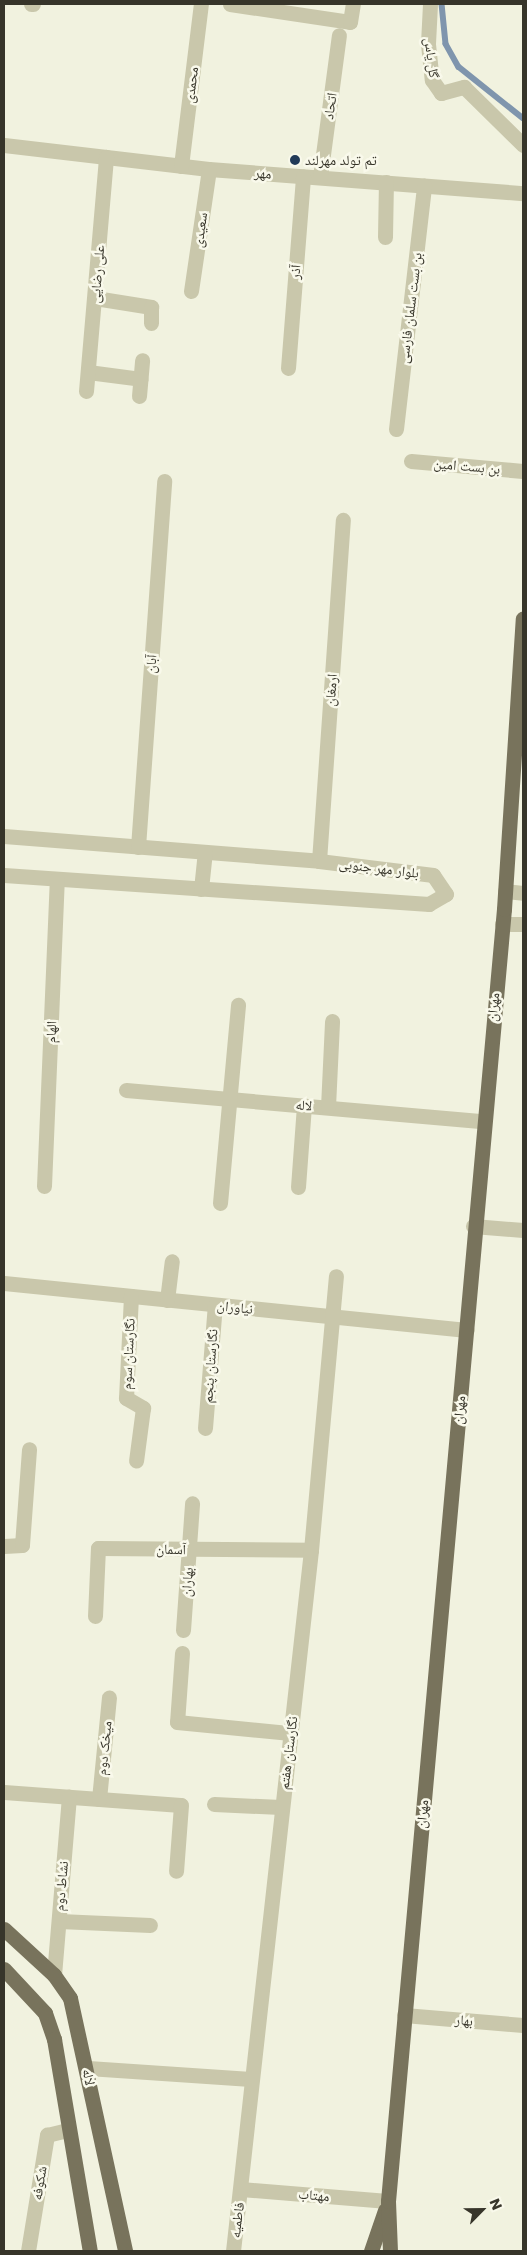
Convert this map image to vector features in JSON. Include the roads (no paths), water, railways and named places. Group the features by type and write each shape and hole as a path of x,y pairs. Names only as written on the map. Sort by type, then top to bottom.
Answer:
{"main road":[{"name":"مهران","path":"390,2251 388,2201 505,891 523,619"},
{"name":"لاله","path":"4,1929 54,1975 70,1998 88,2068 125,2251"},
{"name":"لاله","path":"4,1969 45,2013 54,2039 67,2130 90,2251"},
{"name":"مهران","path":"371,2251 388,2201"}],"street":[{"name":"محمدی","path":"181,166 201,4"},
{"path":"230,4 350,22 353,4"},
{"name":"گل یاس","path":"430,4 428,44 432,80 441,93 464,87 523,145"},
{"name":"اتحاد","path":"320,177 339,35"},
{"name":"مهر","path":"4,145 209,169 523,193"},
{"name":"علی رضایی","path":"86,391 106,157"},
{"name":"سعیدی","path":"192,291 209,169"},
{"name":"آذر","path":"288,368 303,177"},
{"path":"385,237 386,182"},
{"name":"بن بست سلمان فارسی","path":"396,430 424,186"},
{"path":"95,298 151,307 151,323"},
{"path":"139,396 142,360"},
{"path":"88,372 141,378"},
{"name":"بن بست امین","path":"411,461 523,471"},
{"name":"آبان","path":"138,847 164,481"},
{"name":"ارمغان","path":"319,861 344,520"},
{"name":"بلوار مهر جنوبی","path":"4,836 319,861 433,875 446,894 429,904 4,875"},
{"path":"201,889 205,852"},
{"name":"الهام","path":"44,1186 57,879"},
{"path":"505,891 523,892"},
{"path":"502,924 523,924"},
{"path":"220,1203 238,1005"},
{"path":"328,1107 332,1021"},
{"name":"لاله","path":"126,1090 483,1121"},
{"path":"298,1187 304,1105"},
{"path":"474,1226 523,1230"},
{"path":"168,1300 172,1261"},
{"name":"نگارستان هفتم","path":"241,2189 250,2078 311,1550 336,1276"},
{"name":"نیاوران","path":"4,1283 467,1330"},
{"name":"نگارستان سوم","path":"131,1296 126,1398 143,1408 136,1461"},
{"name":"نگارستان پنجم","path":"205,1428 215,1305"},
{"path":"4,1546 22,1545 29,1449"},
{"name":"بهاران","path":"183,1630 192,1503"},
{"name":"آسمان","path":"95,1616 98,1548 311,1550"},
{"path":"182,1653 177,1722 290,1733"},
{"name":"میخک دوم","path":"99,1799 109,1697"},
{"path":"4,1792 181,1805 176,1871"},
{"name":"نشاط دوم","path":"54,1975 69,1797"},
{"path":"214,1804 282,1808"},
{"path":"58,1921 150,1925"},
{"name":"بهار","path":"404,2015 523,2025"},
{"path":"88,2068 250,2078"},
{"name":"شکوفه","path":"28,2251 47,2135 67,2130"},
{"name":"مهتاب","path":"241,2189 388,2201"},
{"name":"فاطمیه","path":"233,2251 241,2189"}],"waterway":[{"path":"442,4 446,44 459,67 523,118"}],"place":[{"name":"تم تولد مهرلند","path":"295,160"}]}
